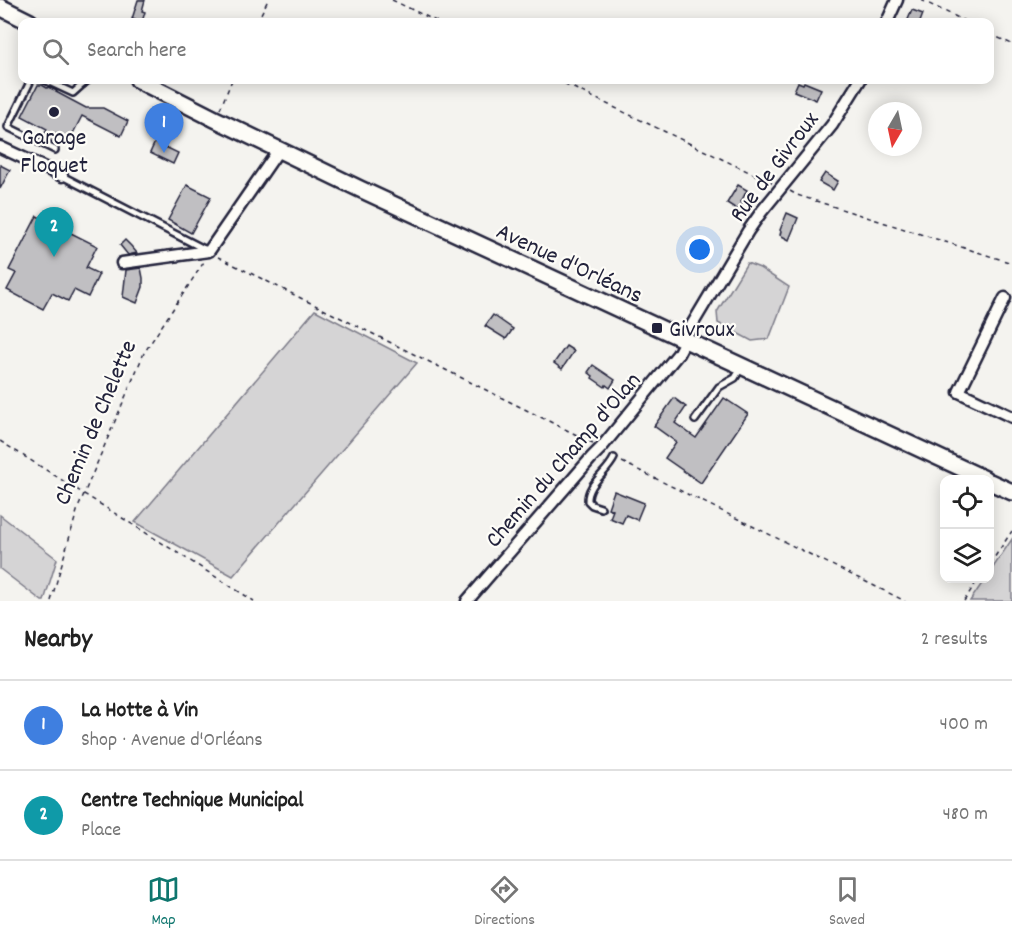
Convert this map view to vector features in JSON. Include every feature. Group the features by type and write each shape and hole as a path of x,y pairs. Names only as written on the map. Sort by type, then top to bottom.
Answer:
{"main road":[{"path":"0,7 22,18"},
{"name":"Avenue d'Orléans","path":"146,84 278,151 974,475"},
{"path":"994,484 1012,492"}],"street":[{"path":"889,18 897,0"},
{"name":"Rue de Givroux","path":"684,340 748,231 832,125 858,84"},
{"path":"0,147 62,176"},
{"path":"122,263 209,252 278,151"},
{"path":"1005,298 958,392 1012,417"},
{"name":"Chemin du Champ d'Olan","path":"467,601 602,448 678,354 684,340"}],"lane":[{"path":"29,84 8,127 55,150"},
{"path":"54,84 73,93 83,84"},
{"path":"62,176 209,252"},
{"path":"695,420 719,387 735,378 741,367"},
{"path":"601,508 588,501 588,494 614,458"}],"path":[{"path":"259,18 268,0"},
{"path":"392,0 430,18"},
{"path":"921,0 959,18"},
{"path":"994,36 1012,44"},
{"path":"214,119 231,84"},
{"path":"565,84 797,195 1012,263"},
{"path":"209,252 602,448"},
{"name":"Chemin de Chelette","path":"51,601 78,508 144,353 209,252"},
{"path":"0,441 254,601"},
{"path":"614,458 905,601"},
{"path":"994,558 1012,531"},
{"path":"964,601 976,583"}],"shaded area":[{"path":"747,263 760,268 789,287 769,339 752,341 718,323 717,312"},
{"path":"315,310 417,363 233,576 135,522"},
{"path":"0,515 57,559 44,601 0,569"},
{"path":"1012,539 1012,601 970,601 982,583 994,583 994,566"}],"building":[{"path":"138,0 145,0 142,11 145,12 143,18 132,18"},
{"path":"912,10 923,14 922,18 909,18"},
{"path":"797,84 809,84 821,89 816,100 794,91"},
{"name":"Garage Floquet","path":"38,85 57,91 86,108 103,108 128,121 121,136 82,116 69,141 56,134 52,142 43,137 47,129 22,116"},
{"path":"155,142 178,153 173,164 150,153"},
{"path":"0,165 10,170 0,189"},
{"path":"825,173 838,181 833,190 819,182"},
{"path":"187,185 211,197 191,233 168,220"},
{"path":"738,185 747,190 738,210 727,203"},
{"path":"787,213 798,218 789,240 780,235"},
{"path":"37,216 97,246 86,268 99,274 88,297 74,290 68,301 52,293 43,309 7,290 16,273 9,270"},
{"path":"125,240 137,253 128,255 120,245"},
{"path":"141,268 143,287 137,303 123,297 126,270"},
{"path":"493,315 513,329 506,339 485,326"},
{"path":"566,346 574,351 562,369 554,363"},
{"path":"593,365 615,380 610,388 592,378 593,376 588,372"},
{"path":"674,398 686,407 675,423 696,438 724,398 748,414 701,483 665,458 676,442 654,426"},
{"path":"614,491 644,503 637,520 626,515 622,523 610,518 613,510 608,508"}],"place":[{"name":"Garage Floquet","path":"54,112"},
{"name":"La Hotte à Vin","path":"164,153"},
{"name":"Centre Technique Municipal","path":"54,257"},
{"name":"Givroux","path":"657,328"}]}
